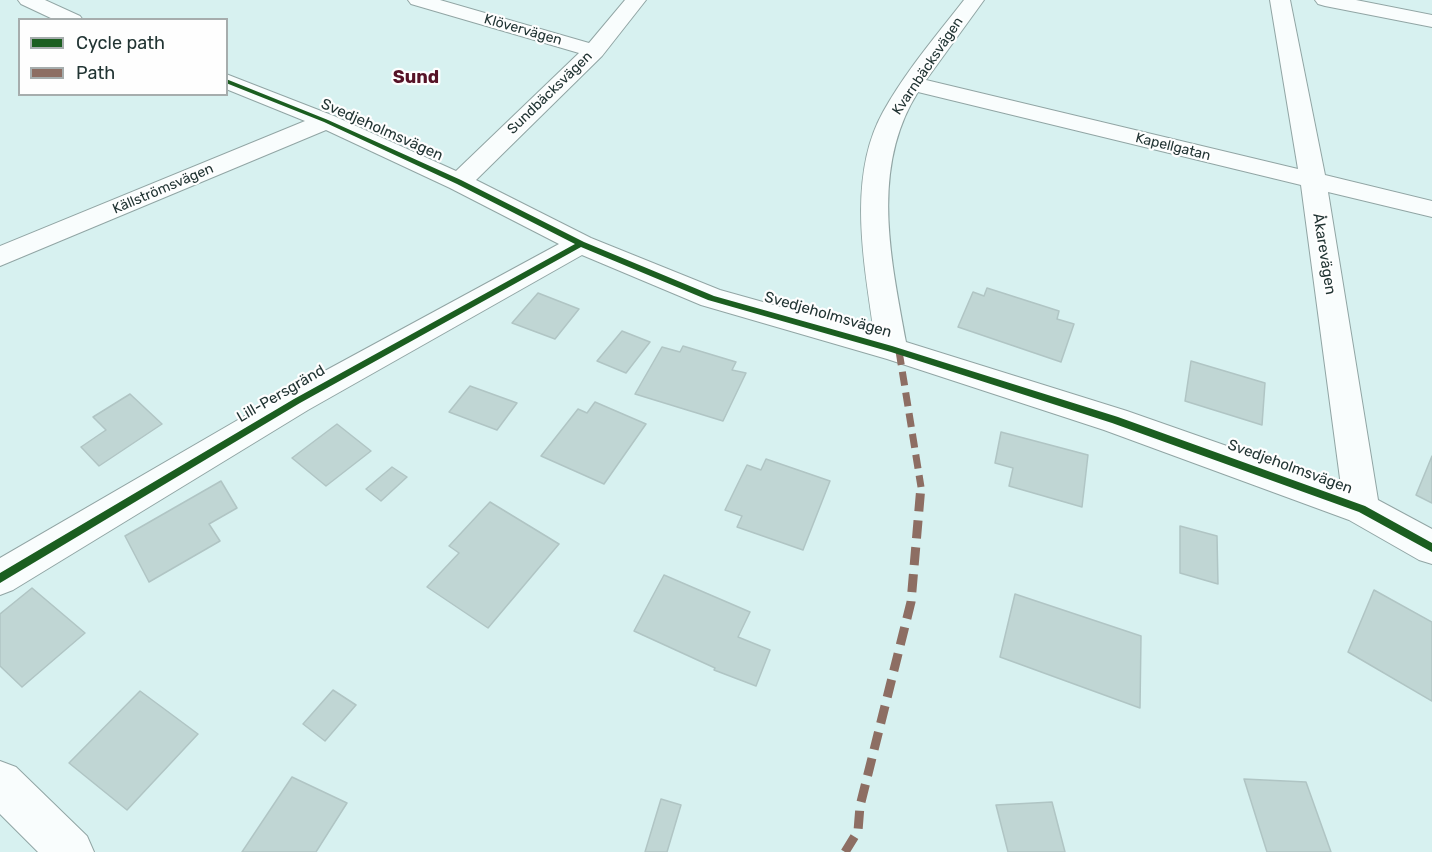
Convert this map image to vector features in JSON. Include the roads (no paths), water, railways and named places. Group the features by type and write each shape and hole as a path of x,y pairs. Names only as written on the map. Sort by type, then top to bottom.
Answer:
{"street":[{"path":"28,0 68,18"},
{"path":"52,11 76,0"},
{"name":"Klövervägen","path":"418,0 594,51"},
{"name":"Sundbäcksvägen","path":"459,182 594,51 636,0"},
{"name":"Kvarnbäcksvägen","path":"892,349 881,278 874,203 879,157 893,115 974,0"},
{"name":"Åkarevägen","path":"1280,0 1313,181 1362,508"},
{"path":"1324,0 1432,21"},
{"name":"Svedjeholmsvägen","path":"228,82 326,121 459,182 581,244 711,298 892,349 1115,420 1362,508 1432,548"},
{"name":"Kapellgatan","path":"913,84 1432,209"},
{"name":"Källströmsvägen","path":"0,257 326,121"},
{"name":"Lill-Persgränd","path":"0,578 297,401 581,244"},
{"path":"0,783 71,852"}],"district":[{"name":"Sund","path":"416,78"}]}
